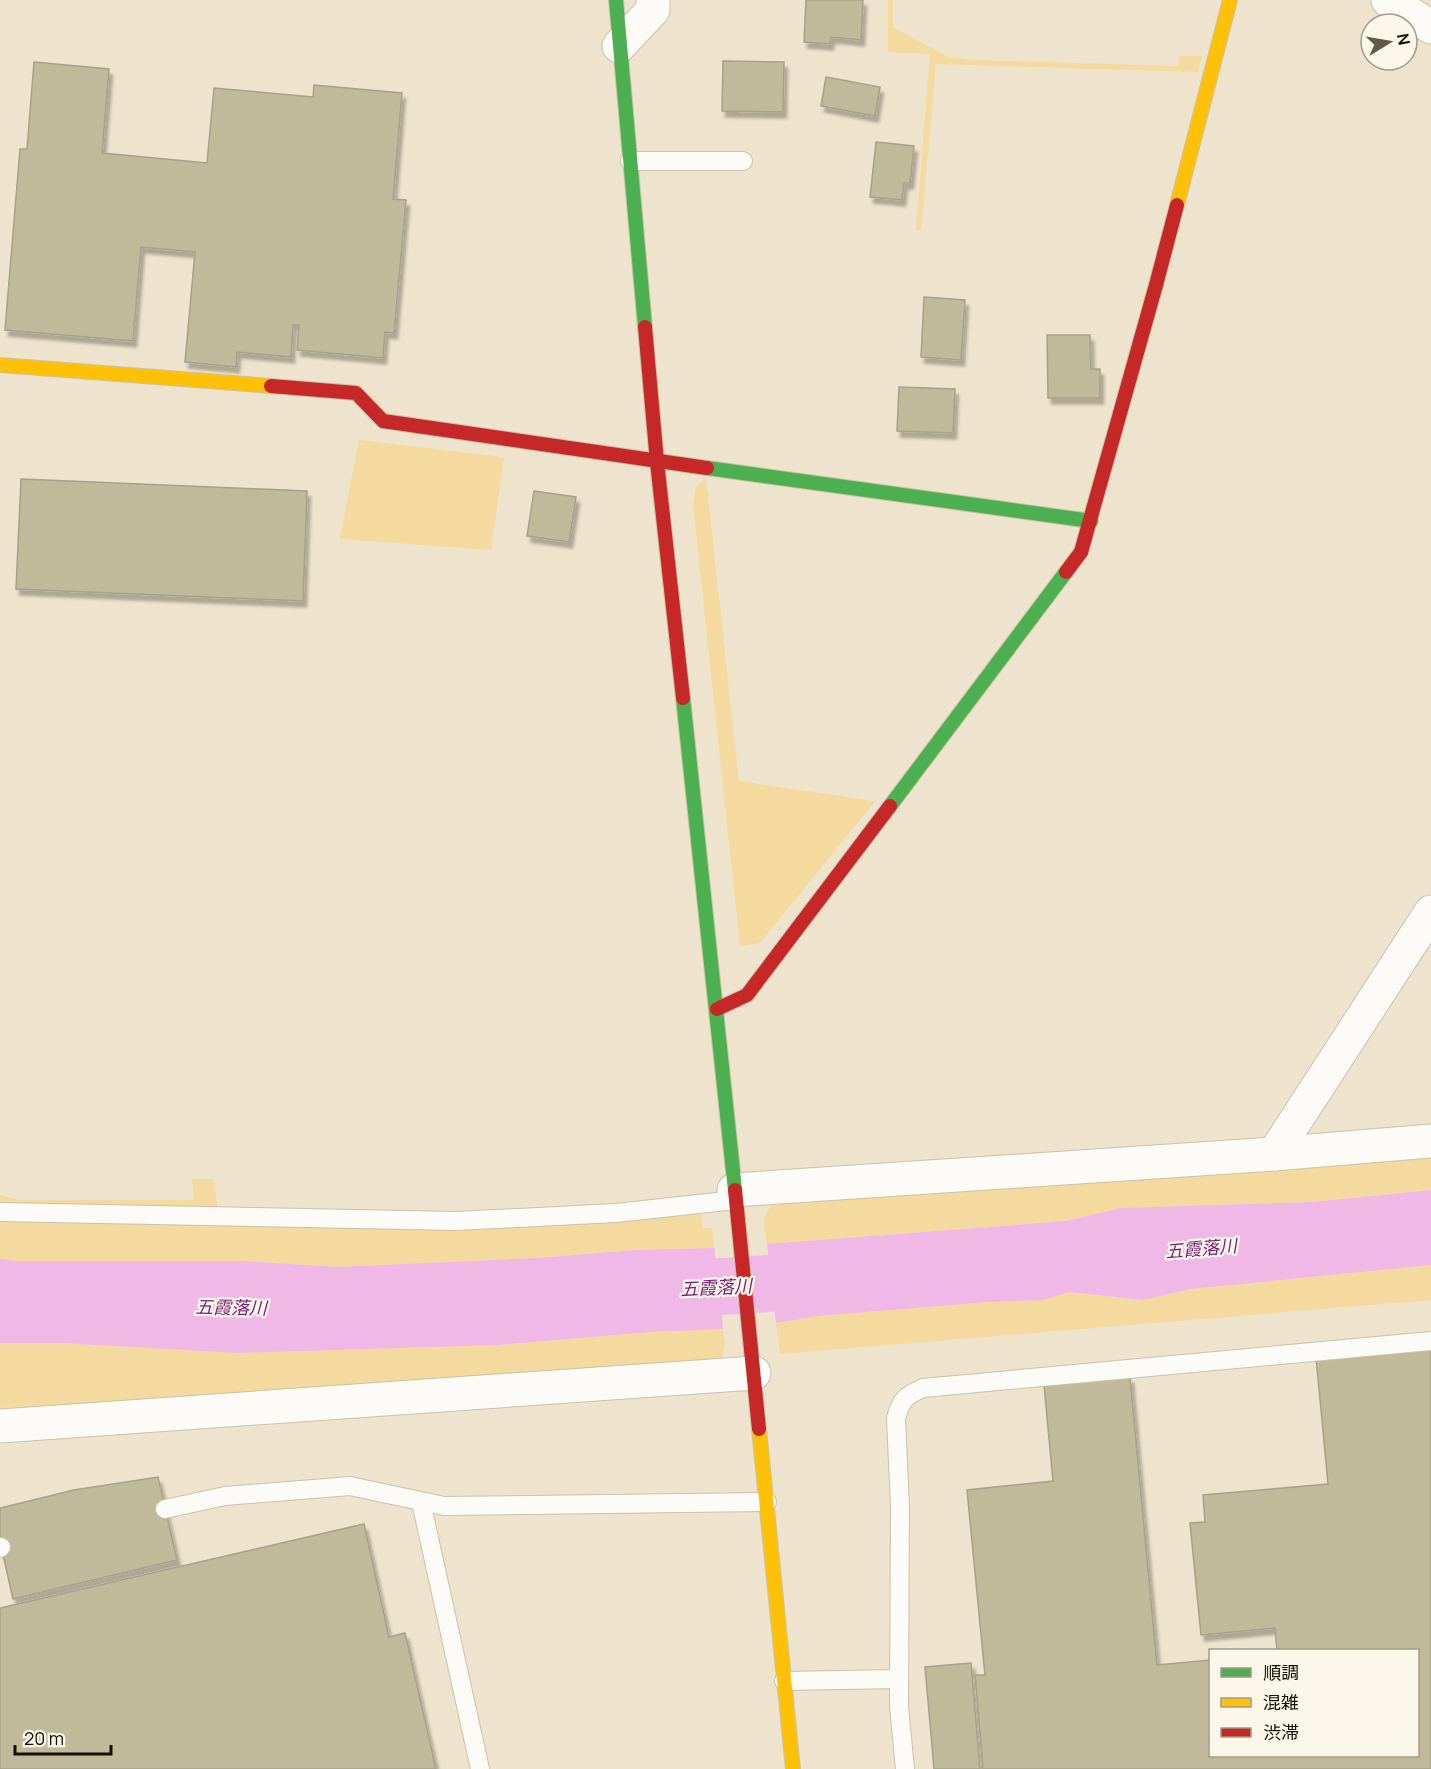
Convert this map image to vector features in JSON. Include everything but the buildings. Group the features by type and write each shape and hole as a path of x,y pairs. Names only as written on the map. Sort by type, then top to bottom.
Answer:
{"street":[{"path":"616,0 657,462 717,1009 793,1769"},
{"path":"620,46 653,10 653,0"},
{"path":"717,1009 747,995 1081,552 1156,285 1230,0"},
{"path":"1388,0 1431,27"},
{"path":"0,365 356,393 383,422 1091,521"},
{"path":"1274,1154 1431,912"},
{"path":"735,1195 1431,1140"},
{"path":"0,1426 754,1373"}],"lane":[{"path":"630,161 742,160"},
{"path":"0,1212 456,1221 616,1213 735,1195"},
{"path":"905,1769 899,1706 900,1507 896,1418 899,1405 909,1394 923,1388 1431,1341"},
{"path":"165,1509 225,1496 351,1486 444,1506 767,1502"},
{"path":"421,1502 480,1769"},
{"path":"784,1681 899,1679"}],"shaded area":[{"path":"888,0 893,0 893,27 948,57 976,60 1177,66 1180,56 1202,56 1198,72 936,64 921,230 916,230 930,54 888,52"},
{"path":"359,440 504,457 491,550 340,539"},
{"path":"706,478 739,781 875,801 760,943 740,946 693,505 696,487"},
{"path":"1431,1149 1431,1190 1312,1202 1121,1208 1066,1221 767,1244 765,1231 766,1214 779,1200"},
{"path":"192,1179 213,1179 218,1209 0,1206 0,1195 19,1200 194,1200"},
{"path":"700,1211 703,1228 712,1228 715,1248 634,1250 537,1258 338,1267 244,1261 19,1261 0,1259 0,1218"},
{"path":"1431,1265 1431,1300 780,1354 776,1323 818,1316 989,1302 1043,1300 1069,1292 1143,1300 1191,1289"},
{"path":"723,1329 725,1343 722,1360 312,1390 0,1408 0,1343 61,1343 237,1353 499,1345 650,1332"}],"water":[{"path":"1431,1190 1431,1265 1191,1289 1143,1300 1069,1292 1043,1300 989,1302 818,1316 776,1323 767,1244 1066,1221 1121,1208 1312,1202"},
{"path":"715,1248 723,1329 650,1332 499,1345 237,1353 61,1343 0,1343 0,1259 19,1261 244,1261 338,1267 537,1258 634,1250"}],"pier":[{"path":"766,1241 776,1326 773,1323 764,1244"},
{"path":"714,1245 718,1248 726,1329 724,1332"}],"waterway":[{"name":"五霞落川","path":"640,1292 850,1278"}],"traffic: fast":[{"path":"616,0 645,327"},
{"path":"707,468 1091,521"},
{"path":"890,806 1066,572"},
{"path":"683,698 735,1190"}],"traffic: slow":[{"path":"1177,205 1230,0"},
{"path":"0,365 271,386"},
{"path":"759,1429 793,1769"}],"traffic: jam":[{"path":"1066,572 1081,552 1177,205"},
{"path":"645,327 657,462 683,698"},
{"path":"271,386 356,393 383,421 707,468"},
{"path":"717,1009 747,995 890,806"},
{"path":"735,1190 759,1429"}]}
